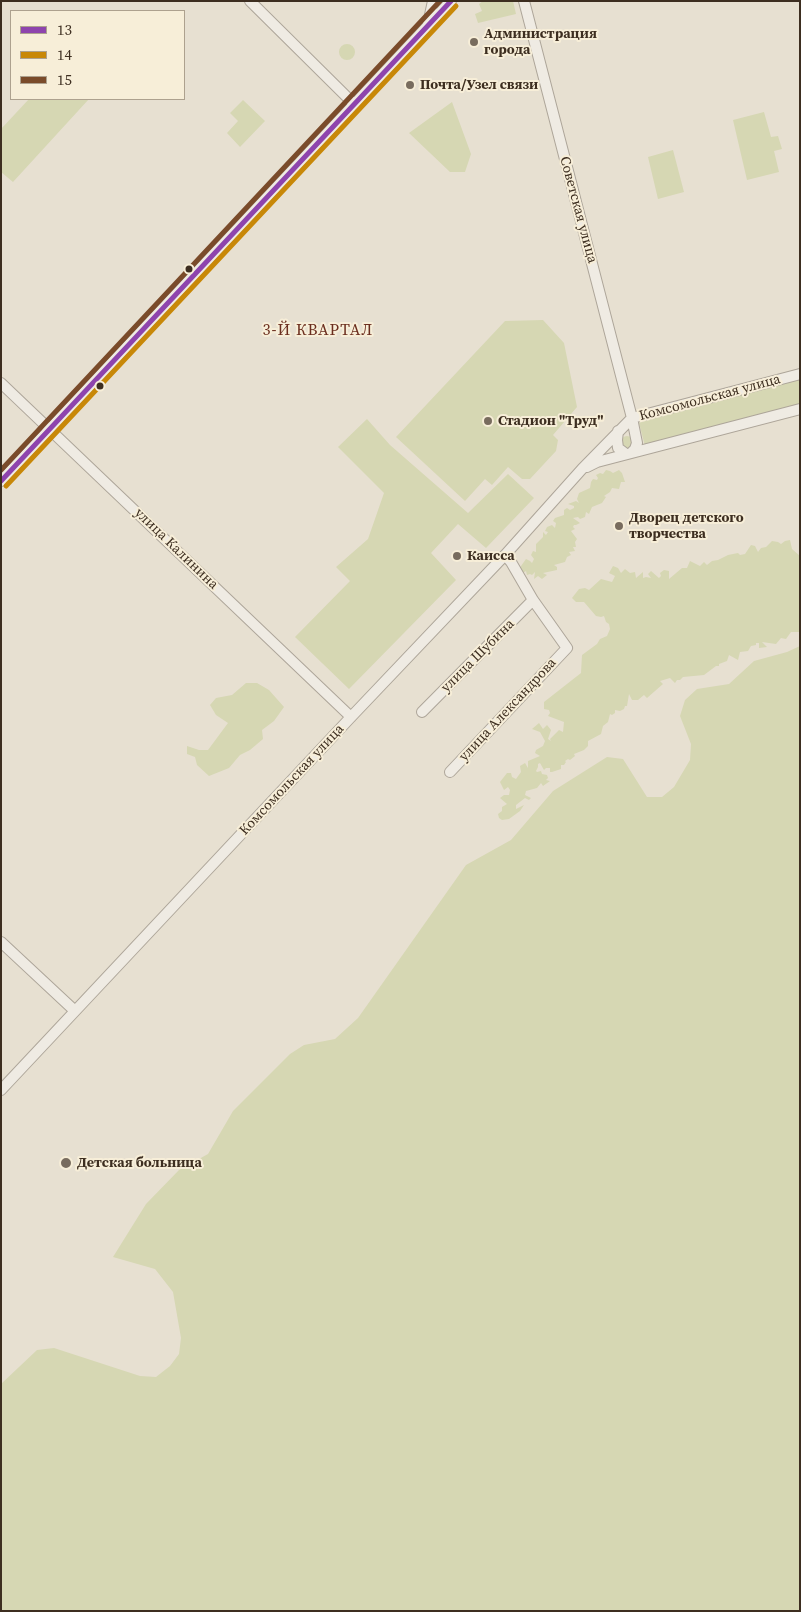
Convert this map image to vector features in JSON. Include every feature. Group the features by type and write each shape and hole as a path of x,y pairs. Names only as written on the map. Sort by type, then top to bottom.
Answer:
{"street":[{"path":"250,1 355,105"},
{"path":"426,30 429,1"},
{"path":"426,30 432,15 433,1"},
{"path":"1,481 426,30 451,1"},
{"name":"Советская улица","path":"524,1 632,418 637,443 635,450 629,453"},
{"name":"Комсомольская улица","path":"1,1090 351,716 505,555 582,469 632,418 800,374"},
{"name":"улица Калинина","path":"1,383 351,716"},
{"name":"Комсомольская улица","path":"582,469 597,462 629,453 800,409"},
{"path":"618,431 618,448 629,453"},
{"path":"505,555 533,600"},
{"name":"улица Александрова","path":"450,772 567,648 533,600"},
{"name":"улица Шубина","path":"422,712 533,600"},
{"path":"1,942 75,1011"}],"green space":[{"path":"483,1 513,1 516,14 478,23 475,14 482,11 479,4"},
{"path":"347,44 353,46 355,52 353,58 347,60 341,58 339,52 341,46"},
{"path":"28,100 88,100 13,182 1,172 1,129"},
{"path":"243,100 265,121 240,147 227,133 238,121 230,113"},
{"path":"452,102 471,154 465,172 450,172 409,133"},
{"path":"764,112 771,137 778,136 782,149 774,151 779,172 747,180 733,120"},
{"path":"673,150 684,192 658,199 648,157"},
{"name":"Стадион \"Труд\"","path":"543,320 564,343 577,407 553,435 558,440 556,451 530,479 522,479 508,467 492,485 485,479 465,501 396,437 505,321"},
{"path":"800,379 800,405 645,446 639,423 641,422"},
{"path":"367,419 390,445 468,513 508,474 534,498 486,548 458,524 431,553 456,580 349,689 295,637 350,581 336,567 368,539 384,493 338,447"},
{"path":"625,436 629,436 633,442 629,448 625,448 621,444 621,440"},
{"path":"606,470 613,473 619,470 625,482 621,482 619,489 612,488 604,496 606,497 602,503 592,507 589,514 586,512 585,517 580,519 578,517 573,518 580,523 574,525 575,529 571,531 577,539 575,542 576,547 573,547 575,551 569,552 571,555 567,557 565,562 554,565 557,567 557,570 543,573 547,575 542,579 538,576 534,579 535,572 532,575 527,575 526,571 521,574 519,570 526,559 532,563 534,559 531,555 533,551 536,552 536,544 543,537 543,532 546,535 548,532 545,531 547,527 552,525 555,528 556,523 553,521 555,518 564,515 564,510 567,508 570,510 574,508 574,506 568,504 576,501 579,503 577,499 579,493 590,488 593,479 597,480 598,478 596,475 603,474"},
{"path":"790,540 792,549 800,556 800,632 791,632 786,639 781,638 776,644 762,642 767,647 759,648 759,643 756,643 748,651 740,652 738,660 729,655 727,661 719,664 719,666 716,666 704,675 683,677 675,683 670,678 660,681 663,684 647,698 644,695 638,700 632,700 629,694 627,706 620,711 615,710 615,713 612,715 610,714 601,734 588,741 588,746 584,750 574,754 575,756 570,760 565,761 564,765 561,765 561,769 550,772 550,768 544,770 540,763 538,764 536,771 541,771 542,774 547,775 548,778 546,780 550,781 543,786 541,783 537,788 526,791 525,795 531,798 529,800 525,798 516,805 516,809 524,805 520,811 509,819 502,820 499,818 498,814 502,811 502,807 507,804 500,798 504,795 509,795 510,790 508,787 504,790 500,782 507,773 511,773 512,777 516,779 521,772 520,766 525,763 528,768 528,761 540,756 535,753 536,750 543,746 545,741 540,732 532,729 539,723 543,729 547,725 551,730 548,739 551,741 550,739 559,730 563,732 564,722 548,716 550,713 549,710 544,709 544,702 581,673 582,655 597,644 600,639 607,636 610,629 604,616 596,616 584,602 576,602 572,598 579,589 585,588 589,590 601,579 612,582 615,576 609,573 613,566 618,568 621,573 625,569 630,573 635,572 636,578 643,572 643,578 651,578 648,574 651,571 659,578 661,576 660,573 664,570 669,571 669,579 682,568 687,568 690,561 700,566 704,562 707,565 728,555 745,554 751,545 755,546 758,552 772,541 781,544"},
{"path":"800,646 800,1611 1,1611 1,1384 37,1350 54,1348 140,1376 156,1377 170,1366 179,1354 181,1338 173,1292 155,1269 113,1257 146,1204 179,1170 208,1154 233,1111 290,1054 304,1045 335,1039 358,1018 466,865 511,840 553,791 607,757 623,759 647,797 662,797 674,787 690,760 691,744 680,716 685,700 697,689 729,684 754,661 787,652"},
{"path":"246,683 257,683 269,690 284,707 274,721 262,730 263,739 250,750 240,755 229,768 209,776 197,765 195,757 187,754 187,746 199,750 208,750 228,723 216,715 210,705 216,698 232,695"}],"transit line":[{"name":"15","path":"1,470 440,1"},
{"name":"13","path":"1,481 451,1"},
{"name":"14","path":"6,486 456,6"}],"place":[{"name":"Администрация города","path":"474,42"},
{"name":"Почта/Узел связи","path":"410,85"},
{"name":"Стадион \"Труд\"","path":"488,421"},
{"name":"Дворец детского творчества","path":"619,526"},
{"name":"Каисса","path":"457,556"},
{"name":"Детская больница","path":"66,1163"}],"district":[{"name":"3-Й КВАРТАЛ","path":"318,331"}]}
